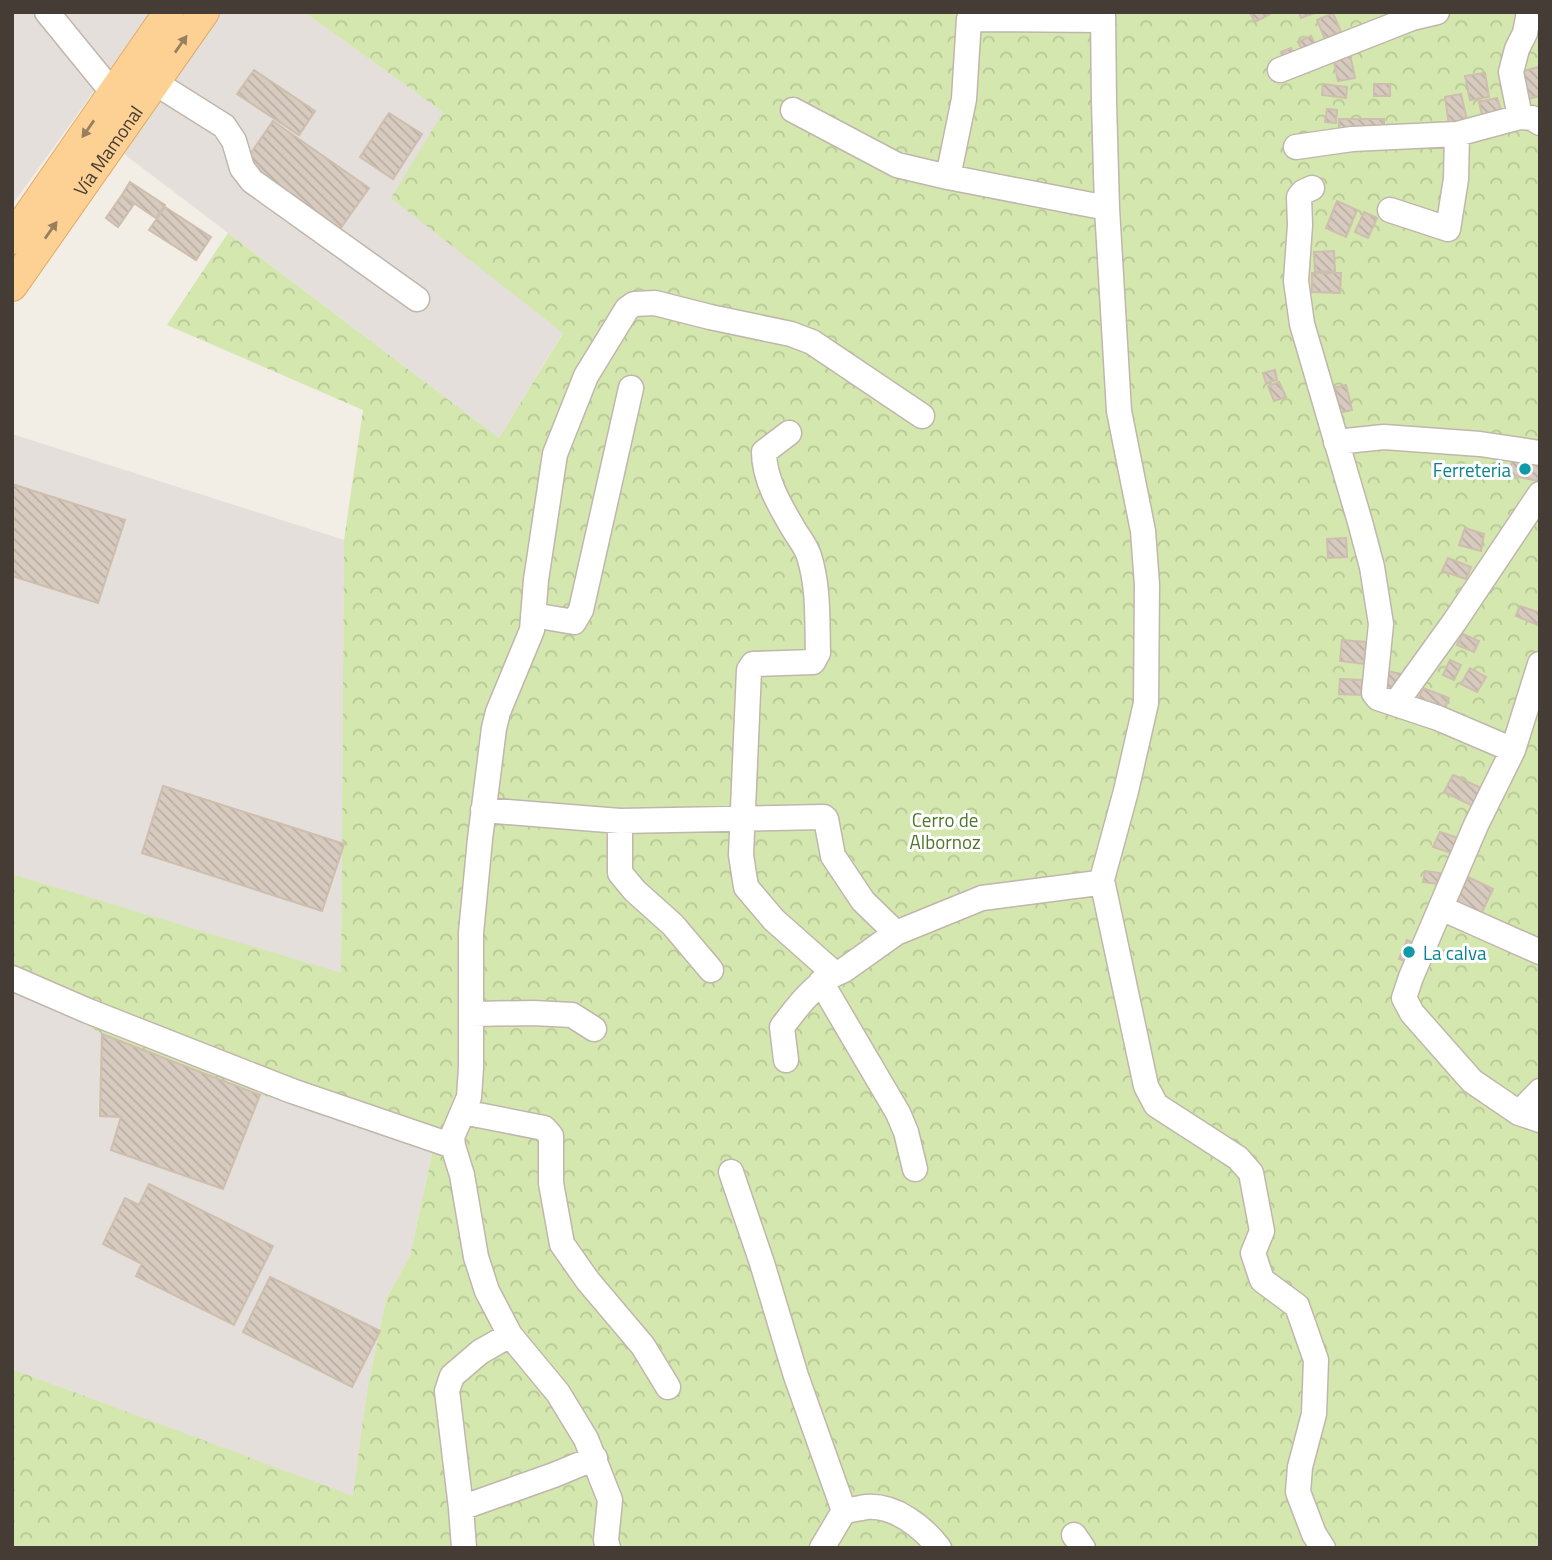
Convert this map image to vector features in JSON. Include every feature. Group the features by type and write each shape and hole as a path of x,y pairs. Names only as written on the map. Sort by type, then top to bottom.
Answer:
{"main road":[{"name":"Vía Mamonal","path":"12,239 169,12"},
{"name":"Vía Mamonal","path":"12,286 204,12"}],"street":[{"path":"47,12 113,93"},
{"path":"1280,70 1412,18 1437,12"},
{"path":"948,177 964,99 969,19 1103,16 1107,208 1119,411 1143,531 1147,585 1146,703 1101,883 1146,1086 1156,1105 1238,1157 1251,1172 1262,1231 1253,1252 1262,1280 1297,1306 1316,1360 1314,1414 1300,1467 1298,1492 1314,1534 1323,1548"},
{"path":"1296,147 1352,139 1457,134 1530,120 1511,72 1517,49 1531,28"},
{"path":"154,82 224,125 234,141 242,168 252,181 417,299"},
{"path":"793,110 897,165 1107,208"},
{"path":"1390,210 1448,229 1456,179 1457,134"},
{"path":"1312,188 1299,197 1296,281 1302,324 1372,568 1381,624 1374,693 1378,698 1438,718 1514,750"},
{"path":"600,1545 610,1500 595,1458 558,1393 510,1335 487,1291 476,1257 462,1175 452,1137 469,1097 471,933 494,728 532,630 536,580 555,454 586,376 627,309 634,304 655,303 792,334 812,342 922,416"},
{"path":"533,615 574,622 581,610 631,388"},
{"path":"789,433 764,453 764,463 773,490 808,553 817,587 818,653 814,663 753,664 749,670 741,855 746,887 828,978 898,1113 915,1169"},
{"path":"1336,442 1384,437 1480,444 1540,453"},
{"path":"1396,703 1540,494"},
{"path":"1540,664 1514,750 1476,825 1405,998 1412,1013 1472,1081 1530,1116 1540,1091"},
{"path":"484,810 620,821 824,817 833,856 863,901 896,933"},
{"path":"620,821 620,873 635,891 673,925 710,970"},
{"path":"786,1060 782,1027 798,1006 828,978 844,970 896,933 982,898 1101,883"},
{"path":"1441,908 1540,952"},
{"path":"12,978 88,1011 292,1091 453,1146"},
{"path":"471,1014 572,1015 594,1029"},
{"path":"463,1112 544,1128 551,1136 551,1183 562,1244 588,1281 643,1346 668,1387"},
{"path":"730,1172 796,1376 844,1511"},
{"path":"464,1548 447,1391 452,1376 480,1352 510,1335"},
{"path":"461,1508 595,1458"},
{"path":"822,1548 844,1511 868,1507 892,1511 909,1520 939,1548"}],"shaded area":[{"path":"12,12 151,12 12,205"},
{"path":"218,12 304,12 443,112 392,198 563,332 499,438 124,154"},
{"path":"12,434 344,540 341,974 12,874"},
{"path":"12,982 102,1034 436,1134 410,1256 386,1299 367,1391 354,1497 12,1369"}],"green space":[{"name":"Cerro de Albornoz","path":"304,12 1540,12 1540,1548 12,1548 12,1369 353,1496 367,1391 386,1299 410,1256 436,1135 260,1095 102,1034 12,982 12,874 341,973 344,540 363,410 167,325 228,233 499,438 563,333 391,198 443,112"}],"building":[{"path":"1299,12 1317,12 1301,18"},
{"path":"1250,13 1270,14 1255,22"},
{"path":"1333,13 1341,32 1325,39 1317,20"},
{"path":"1311,36 1319,53 1307,59 1298,42"},
{"path":"1291,48 1298,62 1287,67 1281,52"},
{"path":"1350,54 1355,78 1338,81 1333,57"},
{"path":"1538,67 1540,96 1528,99 1520,72"},
{"path":"254,70 315,111 299,135 237,94"},
{"path":"1485,73 1489,97 1470,100 1465,76"},
{"path":"1323,84 1347,87 1346,98 1322,95"},
{"path":"1374,84 1390,84 1390,96 1374,96"},
{"path":"1461,94 1467,120 1449,125 1445,97"},
{"path":"1497,98 1501,110 1482,115 1479,102"},
{"path":"1327,109 1337,110 1336,123 1325,122"},
{"path":"389,113 422,134 393,179 360,157"},
{"path":"1339,119 1384,119 1384,135 1339,135"},
{"path":"273,121 369,188 340,229 245,162"},
{"path":"130,182 165,205 156,218 122,195"},
{"path":"122,195 134,204 118,227 106,218"},
{"path":"1337,201 1357,210 1346,237 1326,228"},
{"path":"165,207 211,237 196,260 149,230"},
{"path":"1364,212 1377,218 1368,238 1355,232"},
{"path":"1334,251 1335,271 1315,272 1314,252"},
{"path":"1312,273 1341,273 1340,293 1312,292"},
{"path":"1275,370 1277,380 1266,383 1263,373"},
{"path":"1279,382 1286,397 1274,401 1268,386"},
{"path":"1346,385 1352,410 1339,413 1333,388"},
{"name":"Ferreteria","path":"1512,460 1540,465 1538,481 1509,475"},
{"path":"12,484 125,520 98,603 12,576"},
{"path":"1465,528 1484,534 1481,551 1459,545"},
{"path":"1346,538 1347,557 1328,558 1327,539"},
{"path":"1448,558 1471,567 1466,579 1442,571"},
{"path":"1520,606 1540,613 1538,625 1516,616"},
{"path":"1463,634 1479,641 1474,652 1457,645"},
{"path":"1342,640 1366,642 1364,664 1340,661"},
{"path":"1450,660 1461,665 1454,680 1443,675"},
{"path":"1470,668 1486,677 1477,692 1461,684"},
{"path":"1383,670 1401,674 1397,692 1379,687"},
{"path":"1340,679 1362,680 1361,695 1339,694"},
{"path":"1423,688 1449,698 1443,713 1417,702"},
{"path":"1453,775 1481,788 1473,806 1444,792"},
{"path":"163,786 344,844 322,911 142,853"},
{"path":"1440,832 1458,838 1454,854 1433,847"},
{"path":"1425,871 1440,873 1438,884 1423,882"},
{"path":"1468,877 1493,889 1480,916 1455,903"},
{"name":"La calva","path":"1407,940 1418,946 1410,963 1399,959"},
{"path":"102,1034 260,1095 223,1189 111,1150 121,1117 100,1116"},
{"path":"149,1184 273,1246 234,1325 136,1276 142,1264 103,1244 125,1198 139,1205"},
{"path":"270,1277 380,1331 352,1387 243,1332"}],"place":[{"name":"Ferreteria","path":"1525,469"},
{"name":"La calva","path":"1409,952"}]}
